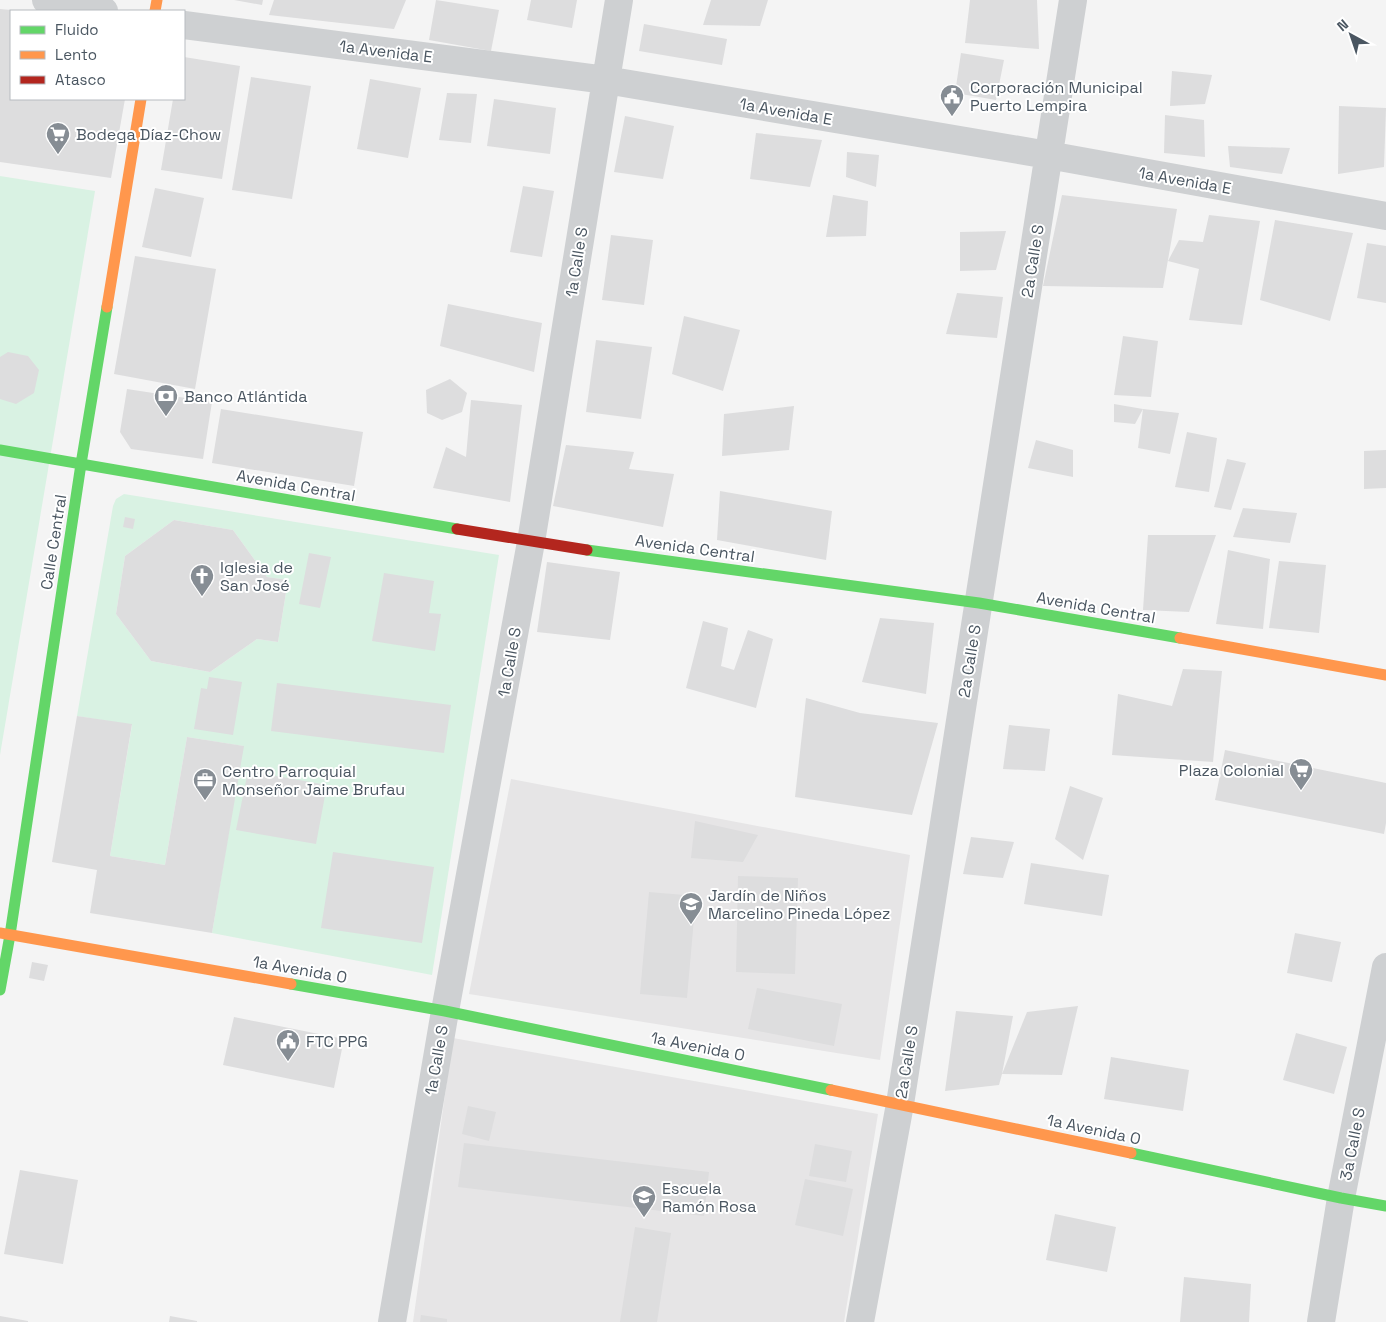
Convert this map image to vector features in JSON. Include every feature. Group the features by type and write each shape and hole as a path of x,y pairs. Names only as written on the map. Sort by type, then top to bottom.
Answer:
{"street":[{"path":"46,0 99,10"},
{"name":"1a Calle S","path":"392,1322 444,1011 531,542 619,0"},
{"name":"2a Calle S","path":"860,1322 900,1104 1073,0"},
{"name":"1a Avenida E","path":"185,25 606,80 1048,155 1386,216"},
{"name":"Calle Central","path":"0,990 5,934 141,100"},
{"name":"Avenida Central","path":"0,450 531,542 978,603 1386,675"},
{"name":"1a Avenida O","path":"5,934 444,1011 1386,1206"},
{"name":"3a Calle S","path":"1321,1322 1341,1198 1386,967"}],"shaded area":[{"name":"Jardín de Niños Marcelino Pineda López","path":"511,779 910,855 880,1060 469,994"},
{"name":"Escuela Ramón Rosa","path":"453,1038 878,1114 844,1322 413,1322"}],"green space":[{"path":"0,176 95,191 0,755"},
{"path":"124,494 499,555 432,975 212,933 243,746 187,737 165,865 110,856 132,725 77,716 113,506 116,499","holes":["174,520 233,530 267,577 288,580 278,642 257,639 210,672 151,661 116,614 125,556"]}],"building":[{"path":"234,0 263,0 262,5"},
{"path":"274,0 406,0 394,29 269,15"},
{"path":"436,0 499,10 491,51 429,40"},
{"path":"531,0 577,0 572,28 527,20"},
{"path":"711,0 768,0 760,26 703,25"},
{"path":"970,0 1037,0 1039,49 965,43"},
{"path":"0,9 11,10 10,100 125,100 111,178 0,162"},
{"path":"644,24 727,39 722,65 639,51"},
{"path":"961,53 1004,60 996,100 955,93"},
{"path":"185,57 240,66 222,179 161,170 173,100 185,100"},
{"path":"1172,71 1212,75 1205,104 1170,106"},
{"path":"251,77 311,86 292,199 232,190"},
{"path":"370,79 421,88 408,158 357,149"},
{"path":"447,93 477,94 471,143 439,140"},
{"path":"494,99 556,108 550,154 487,146"},
{"path":"1339,106 1386,108 1384,167 1338,174"},
{"path":"1165,115 1204,120 1205,157 1164,153"},
{"path":"625,116 674,126 663,179 614,172"},
{"path":"756,133 822,140 810,187 750,179"},
{"path":"1228,146 1290,148 1282,174 1230,167"},
{"path":"847,152 879,155 876,187 846,177"},
{"path":"523,186 554,191 542,257 510,252"},
{"path":"155,188 204,198 191,257 142,247"},
{"path":"833,195 868,201 866,236 826,237"},
{"path":"1062,195 1177,209 1163,288 1043,286"},
{"path":"1209,215 1260,221 1242,325 1189,320 1199,269 1168,261 1179,240 1203,242"},
{"path":"1275,220 1353,233 1330,321 1260,300"},
{"path":"1006,231 996,270 960,271 960,232"},
{"path":"611,235 653,240 644,305 602,300"},
{"path":"1367,243 1386,246 1386,303 1357,298"},
{"path":"135,256 216,269 195,389 114,374"},
{"path":"957,293 1003,297 997,338 946,334"},
{"path":"448,304 542,323 534,372 440,346"},
{"path":"684,316 740,330 723,391 672,374"},
{"path":"1123,336 1158,341 1151,397 1114,395"},
{"path":"596,340 652,347 641,419 586,412"},
{"path":"8,352 28,356 39,370 34,393 16,404 0,399 0,357"},
{"path":"450,379 467,393 462,412 442,420 427,413 426,390"},
{"name":"Banco Atlántida","path":"127,389 212,402 203,459 131,449 120,432"},
{"path":"471,400 522,405 510,502 433,488 446,447 466,457"},
{"path":"1114,404 1143,409 1135,424 1114,422"},
{"path":"794,406 789,450 722,456 724,414"},
{"path":"221,409 363,432 354,486 212,463"},
{"path":"1143,409 1179,413 1170,454 1138,448"},
{"path":"1187,432 1217,438 1209,492 1175,487"},
{"path":"1036,440 1073,450 1073,477 1028,468"},
{"path":"566,445 634,452 629,469 674,474 663,527 553,506"},
{"path":"1386,450 1386,488 1364,489 1364,451"},
{"path":"1227,459 1246,463 1231,510 1214,507"},
{"path":"720,491 832,511 826,560 717,540"},
{"path":"1243,508 1297,513 1290,543 1233,537"},
{"path":"125,517 135,519 133,529 123,527"},
{"name":"Iglesia de San José","path":"174,520 233,530 267,577 288,580 278,642 257,639 210,672 151,661 116,614 125,556"},
{"path":"1148,535 1216,535 1189,612 1143,610"},
{"path":"1228,550 1270,559 1263,629 1216,624"},
{"path":"309,553 331,557 320,608 299,604"},
{"path":"1279,561 1326,565 1319,633 1269,628"},
{"path":"547,562 620,572 610,640 537,632"},
{"path":"384,573 434,581 429,613 441,614 435,651 372,641"},
{"path":"880,618 934,623 926,694 862,682"},
{"path":"703,621 728,628 721,666 734,670 748,630 773,639 756,708 686,688"},
{"path":"1183,669 1222,671 1213,762 1112,755 1118,694 1172,706"},
{"path":"209,677 242,682 233,735 194,729 201,688 207,689"},
{"path":"277,683 451,705 444,753 271,731"},
{"path":"806,698 860,713 938,723 912,815 795,797"},
{"name":"Centro Parroquial Monseñor Jaime Brufau","path":"77,716 132,724 110,856 165,865 187,737 244,746 212,933 90,913 97,870 52,862"},
{"path":"1009,725 1050,729 1045,771 1003,769"},
{"name":"Plaza Colonial","path":"1225,750 1386,783 1386,823 1384,834 1215,800"},
{"path":"248,771 327,785 316,844 236,830"},
{"path":"1070,786 1103,798 1083,860 1055,839"},
{"path":"695,821 758,835 743,862 691,858"},
{"path":"971,837 1014,842 1003,878 963,874"},
{"path":"333,852 434,867 422,943 321,928"},
{"path":"1031,863 1109,875 1102,916 1024,904"},
{"path":"738,876 798,878 795,974 736,972"},
{"path":"649,892 696,896 687,998 640,994"},
{"path":"1295,933 1341,942 1332,982 1287,973"},
{"path":"32,962 48,965 44,981 29,978"},
{"path":"757,988 842,1004 834,1046 748,1029"},
{"path":"1078,1006 1062,1075 1002,1074 1027,1012"},
{"path":"956,1011 1013,1016 999,1085 945,1091"},
{"path":"234,1017 344,1039 334,1088 223,1065"},
{"path":"1296,1033 1347,1047 1334,1094 1283,1080"},
{"path":"1111,1057 1189,1070 1183,1111 1104,1099"},
{"path":"468,1106 496,1112 489,1141 462,1134"},
{"path":"464,1143 709,1172 704,1216 458,1187"},
{"path":"815,1144 852,1151 846,1182 809,1176"},
{"path":"20,1170 78,1180 63,1264 4,1254"},
{"path":"805,1179 853,1189 843,1236 795,1225"},
{"path":"1055,1214 1116,1227 1107,1272 1046,1260"},
{"path":"635,1227 671,1233 657,1322 620,1322"},
{"path":"1184,1277 1251,1284 1249,1322 1180,1322"},
{"path":"421,1315 447,1319 447,1322 420,1322"},
{"path":"0,1316 28,1321 28,1322 0,1322"},
{"path":"170,1316 197,1321 197,1322 169,1322"}],"traffic: fast":[{"path":"0,990 107,307"},
{"path":"0,450 457,529"},
{"path":"587,550 979,603 1180,638"},
{"path":"291,984 445,1011 831,1090"},
{"path":"1131,1153 1386,1206"}],"traffic: slow":[{"path":"155,10 157,0"},
{"path":"107,307 141,100"},
{"path":"1180,638 1386,675"},
{"path":"0,933 291,984"},
{"path":"831,1090 1131,1153"}],"traffic: jam":[{"path":"457,529 587,550"}],"place":[{"name":"Corporación Municipal Puerto Lempira","path":"952,117"},
{"name":"Bodega Díaz-Chow","path":"58,155"},
{"name":"Banco Atlántida","path":"166,417"},
{"name":"Iglesia de San José","path":"202,597"},
{"name":"Plaza Colonial","path":"1301,791"},
{"name":"Centro Parroquial Monseñor Jaime Brufau","path":"205,801"},
{"name":"Jardín de Niños Marcelino Pineda López","path":"691,925"},
{"name":"FTC PPG","path":"288,1062"},
{"name":"Escuela Ramón Rosa","path":"644,1218"}]}
